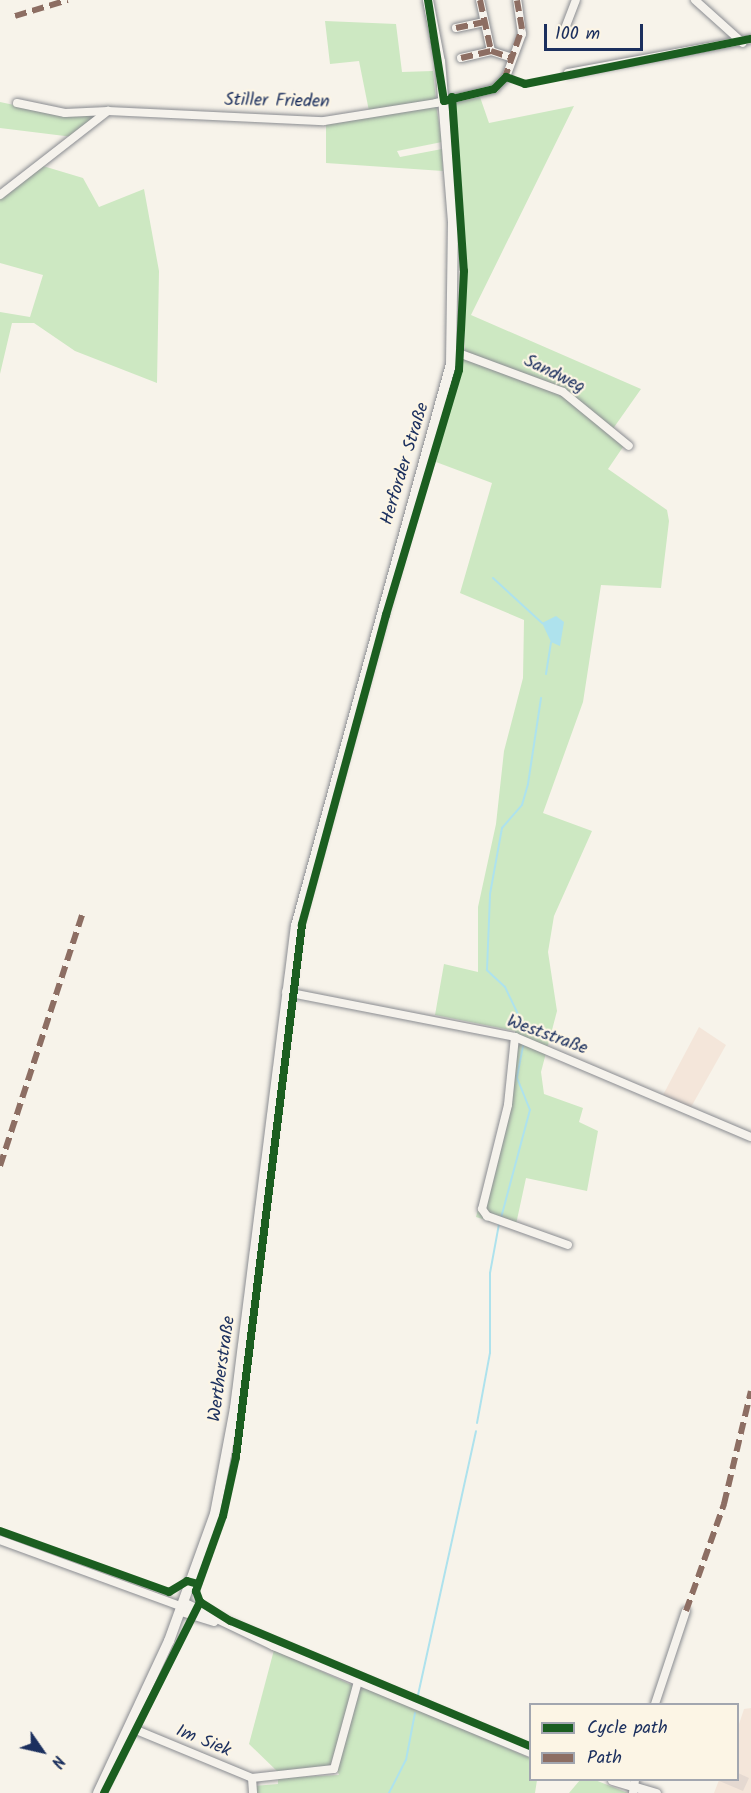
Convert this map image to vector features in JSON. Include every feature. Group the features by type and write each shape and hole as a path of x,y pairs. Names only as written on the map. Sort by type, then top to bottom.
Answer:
{"main road":[{"name":"Herforder Straße","path":"296,926 453,351 455,262 444,100 428,0"},
{"name":"Wertherstraße","path":"98,1793 183,1607 215,1514 228,1454 296,926"}],"street":[{"path":"480,0 491,51"},
{"path":"461,58 491,51 512,58 522,29 517,0"},
{"path":"564,31 576,0"},
{"path":"695,0 747,41"},
{"path":"456,28 484,22"},
{"path":"568,73 747,41"},
{"name":"Stiller Frieden","path":"17,103 65,113 108,111 324,121 444,100 498,87 512,58"},
{"path":"0,195 108,111"},
{"name":"Sandweg","path":"453,351 563,392 629,446"},
{"name":"Weststraße","path":"286,992 515,1037 751,1137"},
{"path":"515,1037 508,1105 482,1209 487,1216 568,1245"},
{"path":"0,1540 183,1607 529,1751"},
{"path":"654,1703 686,1611"},
{"path":"253,1793 252,1778 334,1768 358,1681"},
{"name":"Im Siek","path":"129,1727 252,1778"},
{"path":"618,1781 656,1793"}],"shaded area":[{"path":"699,1027 726,1045 690,1109 663,1095"},
{"path":"751,1708 751,1793 714,1793 719,1781 739,1781 739,1724 744,1709"}],"green space":[{"path":"325,21 396,24 402,72 433,71 436,100 369,111 359,61 330,64"},
{"path":"480,97 489,123 574,106 471,315 641,389 610,433 625,444 608,469 667,510 669,521 661,588 601,585 583,702 543,813 592,831 554,916 548,952 557,1011 541,1072 544,1094 583,1108 579,1122 598,1131 587,1191 526,1178 515,1229 476,1217 505,1105 515,1031 435,1015 444,964 478,972 478,907 496,824 504,751 523,678 524,620 460,593 492,483 436,462 465,349 465,241 455,102"},
{"path":"0,102 66,116 97,116 73,137 0,128"},
{"path":"436,105 442,142 397,151 400,157 442,149 443,171 326,163 326,125"},
{"path":"43,166 83,178 99,207 144,189 159,271 157,383 75,351 34,323 12,323 0,374 0,312 30,317 43,275 0,263 0,199"},
{"path":"274,1650 354,1686 330,1767 278,1772 249,1744"},
{"path":"360,1685 529,1758 529,1781 537,1781 535,1793 255,1793 254,1786 278,1784 278,1778 339,1775 337,1769"},
{"path":"579,1781 598,1781 628,1793 569,1793"}],"water":[{"path":"556,616 564,622 560,646 551,642 542,623"}],"building":[{"path":"739,1773 749,1778 743,1791 719,1781 739,1781"}],"waterway":[{"path":"493,578 542,623"},
{"path":"546,674 551,642"},
{"path":"526,1031 505,987 487,970 490,894 502,828 522,805 528,784 541,698"},
{"path":"501,1218 530,1110 517,1077 523,1045"},
{"path":"477,1423 490,1353 490,1273 499,1224"},
{"path":"418,1695 476,1431"},
{"path":"389,1793 406,1760 415,1713"}],"marked path":[{"path":"15,16 68,0"},
{"path":"480,0 491,51"},
{"path":"504,80 522,29 517,0"},
{"path":"456,28 484,22"},
{"path":"461,58 491,51 512,58"},
{"path":"0,1166 82,915"},
{"path":"686,1611 724,1504 751,1391"}],"cycle path":[{"path":"428,0 444,101 494,89 506,77 525,84 751,39"},
{"path":"452,97 464,271 459,370 386,615 302,925 236,1457 223,1516 196,1591 200,1602 231,1621 529,1746"},
{"path":"0,1531 169,1592 187,1581 198,1584"},
{"path":"104,1793 200,1602"}]}
